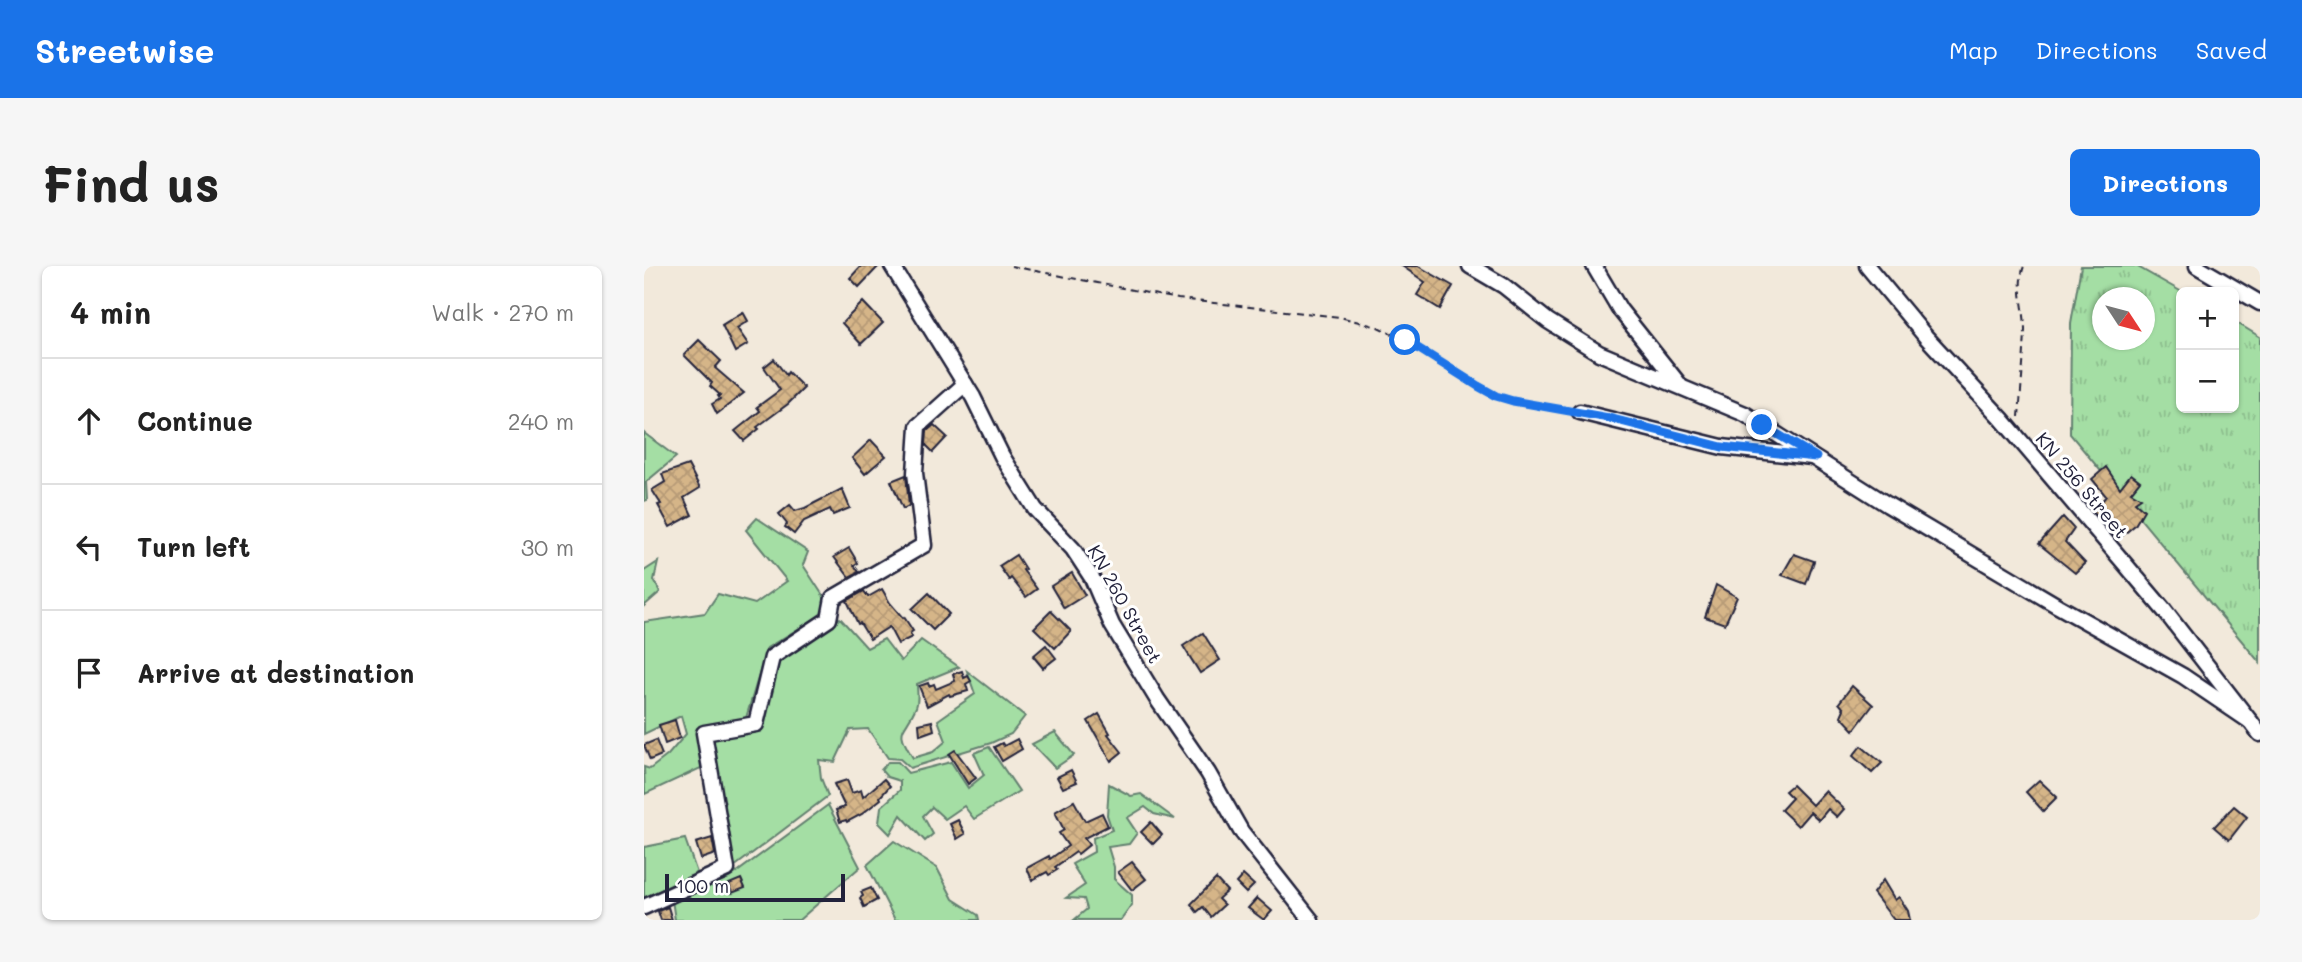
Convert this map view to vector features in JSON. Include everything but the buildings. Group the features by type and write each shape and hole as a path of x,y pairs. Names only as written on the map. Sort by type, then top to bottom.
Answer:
{"street":[{"name":"KN 260 Street","path":"892,266 965,384 1002,456 1035,509 1073,549 1112,625 1157,699 1208,773 1241,831 1311,920"},
{"path":"1470,266 1504,286 1548,321 1599,353 1745,414 1888,505 2058,606 2183,676 2256,728"},
{"path":"1594,266 1620,310 1681,386"},
{"name":"KN 256 Street","path":"1867,266 2164,610 2256,728"},
{"path":"2197,266 2260,303"},
{"path":"644,907 727,869 704,733 756,724 772,657 830,619 833,598 923,545 915,473 918,426 965,384"},
{"path":"1580,412 1722,447 1816,457"}],"path":[{"path":"1011,266 1178,299 1340,317 1378,327 1405,340 1496,396 1580,412"},
{"path":"2022,443 2019,422 2024,311 2019,280 2024,266"}],"green space":[{"path":"2081,266 2136,266 2176,289 2176,413 2239,413 2239,324 2260,337 2260,663 2070,434 2071,323"},
{"path":"644,433 676,457 646,482 647,500 644,501"},
{"path":"757,518 808,552 803,565 824,597 824,613 767,648 746,718 698,728 701,768 645,794 644,767 650,769 668,755 686,734 681,716 644,734 644,622 705,613 718,594 755,604 787,581 746,530"},
{"path":"658,562 654,580 660,592 644,606 644,571"},
{"path":"840,618 867,648 884,639 901,661 921,640 959,667 917,684 917,704 902,735 913,758 933,752 946,741 938,720 975,694 967,671 1025,716 1011,734 991,743 910,768 900,759 888,758 868,729 850,730 835,762 819,760 821,778 828,796 734,867 712,733 761,731 777,661"},
{"path":"1055,732 1074,755 1055,768 1032,744"},
{"path":"989,747 1019,791 974,819 964,806 945,819 932,807 923,816 933,834 925,841 901,815 890,834 879,823 881,807 900,790 900,781 887,777 881,770 888,762 898,762 908,773 951,762 968,788 984,775 974,753"},
{"path":"1109,784 1131,796 1141,794 1175,819 1154,814 1145,807 1127,818 1137,833 1129,844 1108,847 1114,867 1114,879 1132,895 1132,905 1121,920 1074,920 1087,909 1084,899 1066,898 1085,885 1072,864 1094,852 1093,838 1112,830 1107,815"},
{"path":"828,805 860,867 799,920 675,920 672,900 729,878"},
{"path":"685,839 697,873 644,898 644,847"},
{"path":"894,841 937,868 953,899 978,915 979,920 895,920 867,865"}],"route":[{"path":"1405,340 1478,386 1496,396 1513,401 1609,418 1722,447 1816,457 1762,425"}]}
